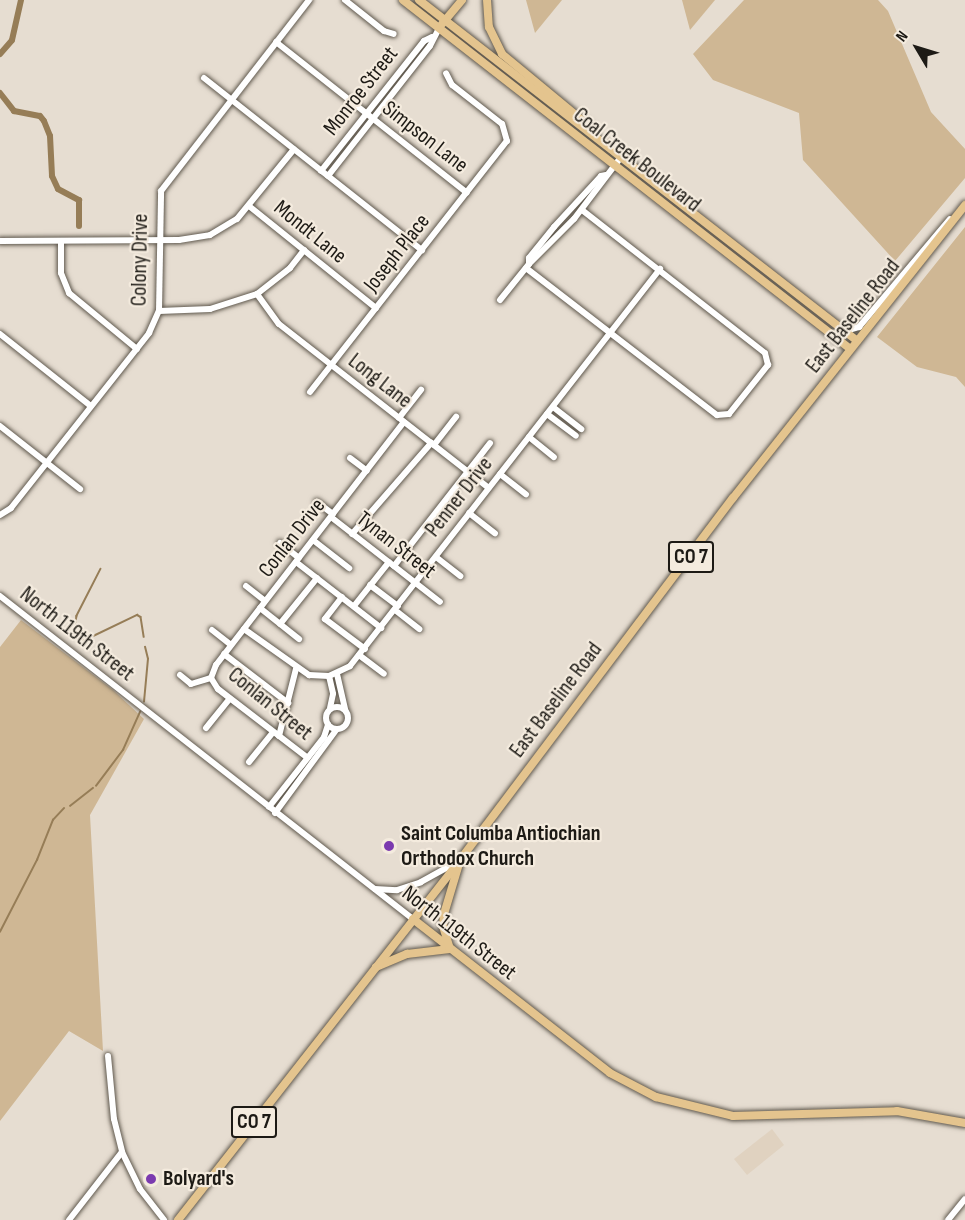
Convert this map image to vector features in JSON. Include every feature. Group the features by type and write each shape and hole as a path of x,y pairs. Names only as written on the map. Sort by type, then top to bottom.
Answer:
{"main road":[{"name":"Coal Creek Boulevard","path":"403,0 849,348"},
{"name":"Coal Creek Boulevard","path":"419,0 856,340"},
{"name":"Monroe Street","path":"439,28 462,0"},
{"path":"487,0 489,27 502,54 579,116 613,150"},
{"name":"East Baseline Road","path":"178,1220 460,860 571,708 849,348 965,204"},
{"path":"375,967 407,954 450,949 443,926 444,914 460,860"},
{"name":"North 119th Street","path":"413,920 610,1073 681,1106 747,1116 897,1111 965,1123"}],"street":[{"name":"Colony Drive","path":"0,515 11,508 137,349 159,311 161,191 230,99 309,0"},
{"path":"345,0 384,31 394,34"},
{"name":"Monroe Street","path":"328,176 430,46 432,37 439,28"},
{"name":"Monroe Street","path":"321,171 424,41 432,37"},
{"name":"Simpson Lane","path":"276,42 467,193"},
{"name":"Joseph Place","path":"310,392 505,146 508,136 502,124 452,85 446,73"},
{"path":"204,78 422,250"},
{"path":"0,241 159,240 210,235 249,206 294,149"},
{"path":"500,300 528,266 535,262 582,210 621,156"},
{"path":"528,266 529,258 554,228 601,176 606,175"},
{"path":"845,331 859,327 965,204"},
{"name":"Mondt Lane","path":"249,206 376,308"},
{"path":"528,266 717,415 729,414 768,364 765,353 582,210"},
{"path":"61,241 62,273 69,293 137,349"},
{"path":"159,311 210,309 256,294 290,268 304,250"},
{"name":"Penner Drive","path":"329,676 337,674 365,649 660,269"},
{"name":"Long Lane","path":"256,294 279,324 489,488"},
{"path":"0,334 91,406"},
{"name":"Conlan Drive","path":"211,678 224,654 367,471 422,390"},
{"path":"553,407 581,429"},
{"path":"548,414 576,436"},
{"path":"352,534 456,417"},
{"path":"0,426 80,489"},
{"path":"529,437 554,457"},
{"path":"354,606 370,585 392,564 490,444"},
{"path":"350,458 367,471"},
{"path":"500,474 526,494"},
{"name":"Tynan Street","path":"317,502 352,534 440,602"},
{"path":"469,513 495,533"},
{"path":"313,540 349,568"},
{"path":"280,543 317,578 381,627"},
{"path":"435,557 460,576"},
{"path":"280,624 317,578"},
{"path":"370,585 419,629"},
{"path":"246,586 265,601"},
{"name":"North 119th Street","path":"0,596 413,920"},
{"path":"342,597 325,619 365,649"},
{"path":"260,608 299,639"},
{"path":"244,629 296,669 329,676 333,694 325,715 328,725 308,758 269,807"},
{"path":"212,630 231,645"},
{"path":"224,654 288,703"},
{"path":"359,655 384,674"},
{"path":"249,762 276,734 288,703 296,669"},
{"path":"276,813 337,729 346,724 337,674"},
{"path":"180,675 191,684 211,678"},
{"name":"Conlan Street","path":"211,678 230,698 308,758"},
{"path":"206,728 230,698"},
{"path":"329,709 336,706 345,710"},
{"path":"328,725 337,729"},
{"path":"374,889 397,890 421,882 460,860"},
{"path":"108,1056 114,1119 122,1152 140,1189 164,1220"},
{"path":"69,1220 122,1152"},
{"path":"948,1220 965,1199"}],"shaded area":[{"path":"526,0 562,0 535,33"},
{"path":"682,0 715,0 690,30"},
{"path":"744,0 878,0 888,11 931,112 965,149 965,178 895,261 803,160 799,113 713,80 693,54"},
{"path":"965,227 965,387 956,377 917,367 877,337"},
{"path":"21,620 113,690 144,719 90,815 103,1051 69,1031 0,1121 0,647"},
{"path":"772,1129 784,1145 747,1175 734,1159"}],"waterway":[{"path":"0,54 12,40 21,0"},
{"path":"0,93 14,111 40,116 44,121 50,136 52,176 58,189 79,200 79,226"},
{"path":"101,569 77,616 73,638 85,640 137,615 141,617 144,637"},
{"path":"144,702 148,659 145,647"},
{"path":"96,786 123,750 140,712"},
{"path":"70,806 93,788"},
{"path":"0,932 37,860 53,820 64,808"}],"place":[{"name":"Saint Columba Antiochian Orthodox Church","path":"389,846"},
{"name":"Bolyard's","path":"151,1179"}]}
